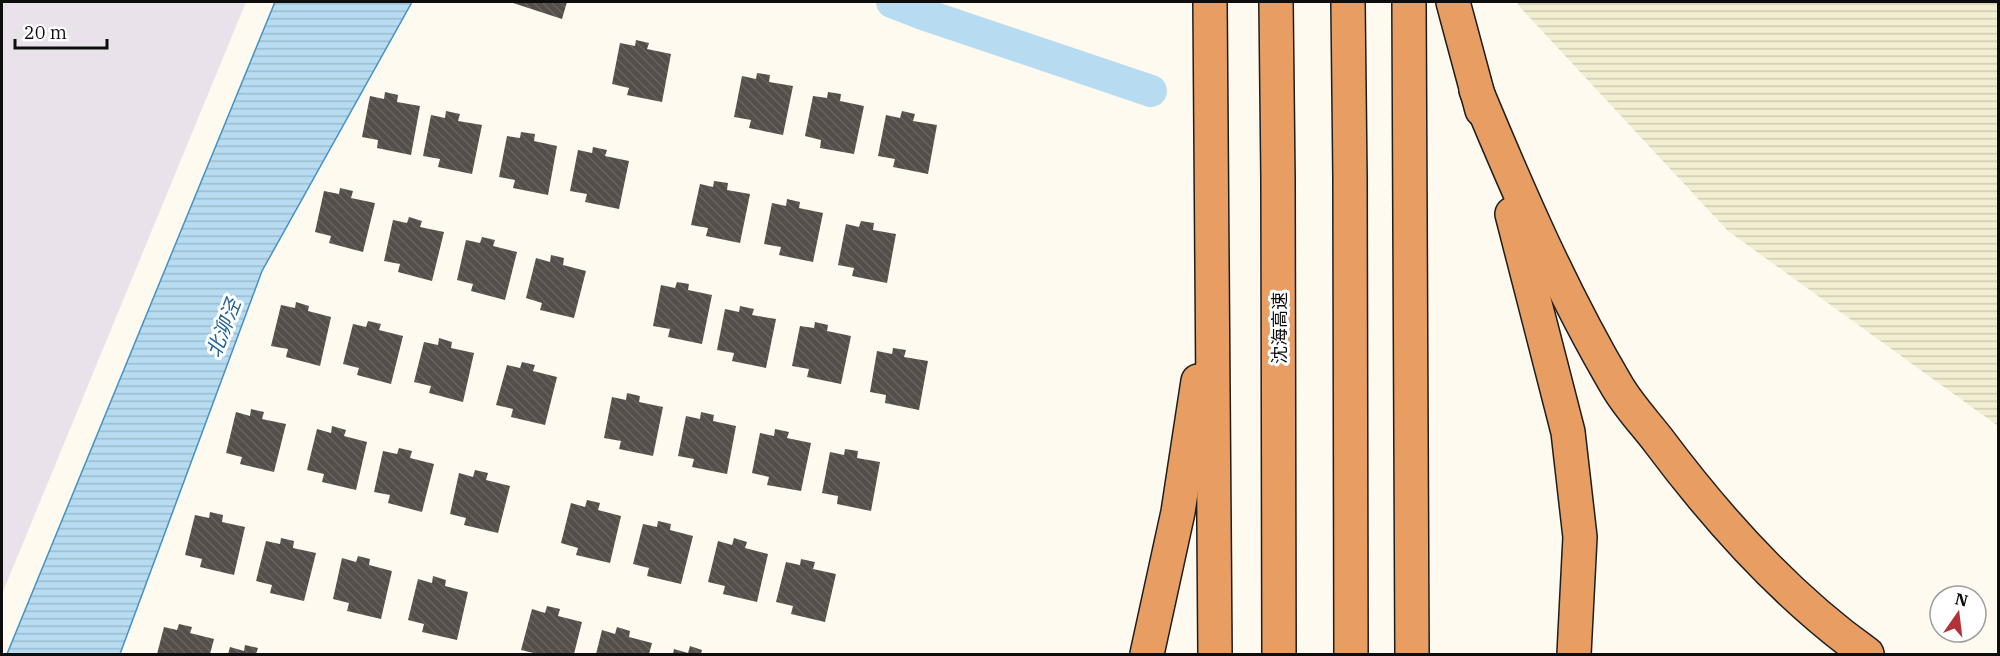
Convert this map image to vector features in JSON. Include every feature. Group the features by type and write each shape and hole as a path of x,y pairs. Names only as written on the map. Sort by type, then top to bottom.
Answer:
{"highway":[{"path":"1210,2 1215,654"},
{"name":"沈海高速","path":"1276,2 1279,654"},
{"path":"1348,2 1351,654"},
{"path":"1409,2 1412,654"},
{"path":"1453,2 1568,432 1580,537 1574,654"},
{"path":"1476,90 1524,205 1574,308 1618,388 1682,473 1756,559 1845,639 1867,654"},
{"path":"1147,654 1178,512 1201,363 1212,209"}],"shaded area":[{"path":"2,2 246,2 2,594"},
{"path":"1518,2 1998,2 1998,426 1728,231 1518,5"}],"water":[{"name":"北泖泾","path":"275,2 412,2 262,271 120,654 7,654"}],"building":[{"path":"510,2 567,2 562,19"},
{"path":"636,40 649,43 647,49 671,54 662,102 627,95 629,88 612,84 620,43 635,46"},
{"path":"757,73 770,75 769,82 793,86 783,135 749,128 751,120 734,117 742,76 756,79"},
{"path":"385,92 398,95 397,102 420,106 411,155 377,148 378,140 362,137 370,96 384,99"},
{"path":"828,92 841,94 840,101 864,106 854,154 820,148 821,140 805,136 813,96 827,98"},
{"path":"446,111 460,114 458,121 482,125 472,174 438,167 440,159 423,156 431,115 445,118"},
{"path":"902,111 915,114 913,121 937,125 928,174 893,167 895,159 878,156 886,115 900,118"},
{"path":"521,132 535,134 534,141 557,146 548,195 513,188 515,180 499,177 507,136 520,138"},
{"path":"593,147 607,150 605,156 629,161 619,209 585,202 587,194 570,191 578,150 592,153"},
{"path":"714,181 728,183 727,190 750,194 740,243 706,236 708,228 691,225 700,184 713,187"},
{"path":"340,188 353,191 351,198 375,203 363,252 329,243 331,236 315,232 324,191 339,194"},
{"path":"787,199 800,202 799,208 823,213 813,262 779,255 781,247 764,244 772,203 786,206"},
{"path":"409,217 422,221 420,227 444,232 432,281 398,272 400,264 384,261 393,220 407,223"},
{"path":"861,221 874,223 873,230 896,234 887,283 852,276 854,268 838,265 846,224 859,227"},
{"path":"482,237 495,240 493,246 517,252 505,300 471,291 473,284 457,280 466,240 480,243"},
{"path":"551,255 564,258 563,265 586,271 574,318 540,310 542,303 526,298 536,258 550,262"},
{"path":"677,282 689,284 688,290 712,295 702,344 668,337 670,329 653,326 661,285 675,288"},
{"path":"296,302 309,306 308,311 331,317 320,366 286,357 288,349 271,346 281,305 295,308"},
{"path":"740,306 754,309 752,315 776,319 766,368 732,361 734,353 717,350 725,309 739,312"},
{"path":"368,321 381,324 379,330 403,336 391,384 357,375 359,368 343,364 353,324 366,327"},
{"path":"815,322 828,325 827,331 851,336 841,384 807,377 809,369 792,366 800,326 814,328"},
{"path":"439,338 452,342 451,348 474,353 463,402 429,393 431,386 414,382 424,342 438,345"},
{"path":"893,348 906,350 904,357 928,361 919,410 885,403 886,395 870,392 877,351 892,354"},
{"path":"522,362 535,365 533,371 557,377 545,425 511,417 513,409 496,405 507,365 520,368"},
{"path":"627,393 640,396 639,402 663,407 653,456 619,449 621,441 604,438 612,397 626,400"},
{"path":"251,409 264,412 262,419 286,424 274,472 240,464 242,457 226,453 236,412 250,416"},
{"path":"701,412 714,415 713,421 736,426 727,474 692,467 694,459 678,456 686,416 700,419"},
{"path":"332,426 346,430 344,436 367,442 356,490 322,482 324,474 307,470 317,429 331,433"},
{"path":"775,429 789,432 787,438 811,443 801,491 767,485 769,477 752,473 760,433 774,436"},
{"path":"399,448 412,451 410,458 434,464 422,512 388,503 390,495 374,492 383,451 397,454"},
{"path":"845,449 858,451 857,458 880,462 871,511 837,504 838,496 822,493 830,452 844,455"},
{"path":"475,470 488,473 486,480 510,486 498,533 464,525 466,518 450,514 459,473 473,477"},
{"path":"587,500 600,503 598,510 621,516 610,563 576,555 578,548 561,543 571,503 585,507"},
{"path":"210,512 223,515 222,522 245,527 234,575 200,567 202,559 185,555 195,515 209,518"},
{"path":"658,521 671,524 670,530 693,536 681,584 647,576 649,568 633,564 643,524 657,527"},
{"path":"281,538 294,541 293,548 316,553 304,601 270,593 272,585 256,581 266,541 280,544"},
{"path":"734,538 747,542 745,548 768,554 757,602 723,594 725,586 708,582 718,541 732,545"},
{"path":"358,556 370,559 369,565 392,571 381,619 347,611 349,603 333,599 342,558 356,562"},
{"path":"801,559 815,562 813,569 836,574 825,622 791,614 793,606 776,602 786,562 800,565"},
{"path":"433,576 446,580 445,586 468,592 457,640 422,632 424,624 408,620 418,579 432,583"},
{"path":"547,606 560,609 558,616 582,622 574,654 538,654 521,650 532,609 545,613"},
{"path":"179,624 192,627 190,633 214,639 210,654 157,654 164,627 177,630"},
{"path":"617,627 630,631 629,637 652,643 649,654 596,654 602,630 615,634"},
{"path":"245,645 258,648 256,654 228,654 230,647 244,651"},
{"path":"690,646 702,650 701,654 673,654 674,649 688,653"}],"waterway":[{"path":"892,2 1151,91"}]}
